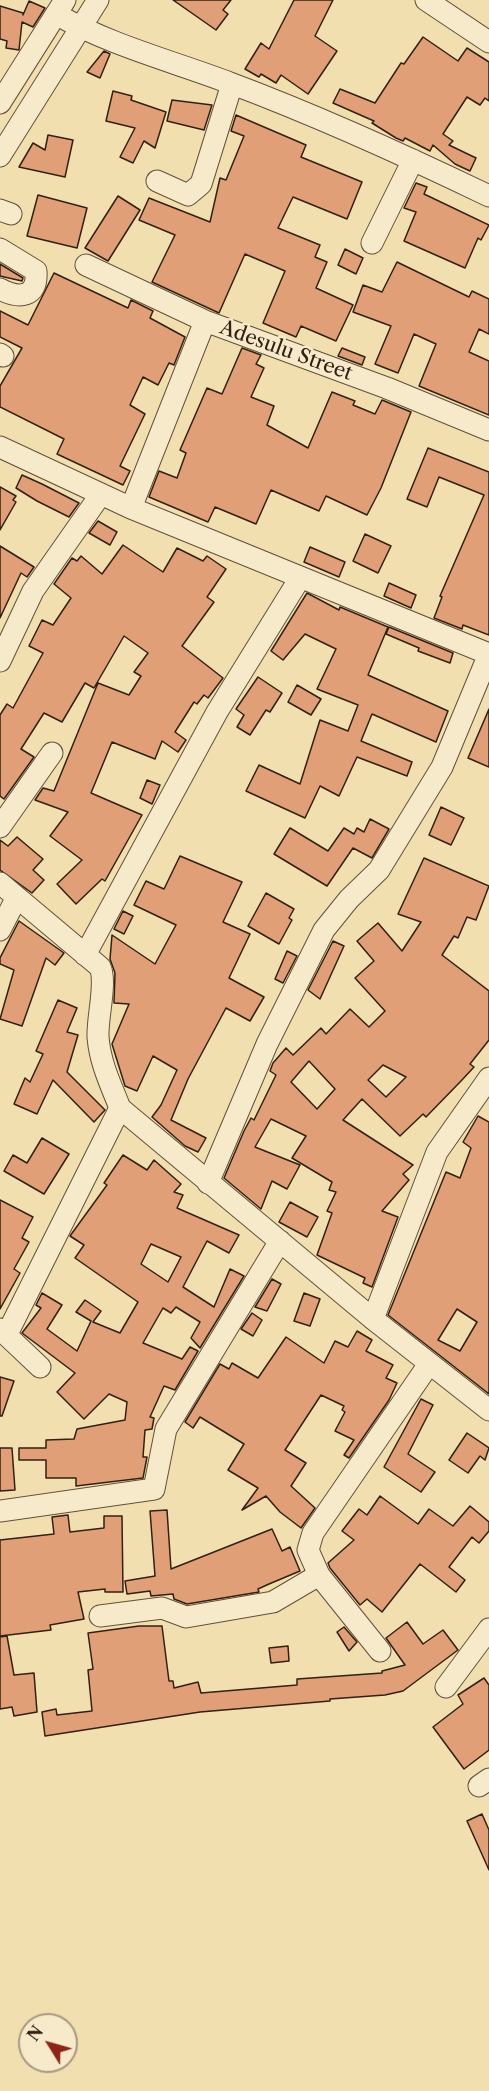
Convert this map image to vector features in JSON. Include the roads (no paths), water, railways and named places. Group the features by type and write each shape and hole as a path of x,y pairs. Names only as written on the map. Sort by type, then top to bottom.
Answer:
{"street":[{"path":"0,156 99,0"},
{"path":"426,0 489,42"},
{"path":"0,103 61,7 80,28 232,84 413,160 489,196"},
{"path":"156,181 188,195 195,192 201,184 232,84"},
{"path":"372,243 413,160"},
{"path":"0,249 28,264 36,271 37,278 29,292 22,297 0,289"},
{"name":"Adesulu Street","path":"86,265 205,321 387,387 489,430"},
{"path":"131,508 205,321"},
{"path":"0,447 131,508 489,654 442,767 380,870 349,899 324,930 267,1044 208,1183"},
{"path":"0,661 33,591 101,494"},
{"path":"85,954 217,712 300,578"},
{"path":"0,827 52,753"},
{"path":"0,883 85,954 102,972 98,1035 101,1061 120,1108 373,1319 489,1410"},
{"path":"0,930 17,897"},
{"path":"373,1319 437,1152 489,1078"},
{"path":"40,1367 3,1332 120,1108"},
{"path":"0,1511 154,1489 166,1429 280,1241"},
{"path":"380,1651 319,1575 308,1550 313,1533 429,1364"},
{"path":"100,1616 162,1608 186,1617 273,1602 319,1575"},
{"path":"446,1687 489,1629"}]}
